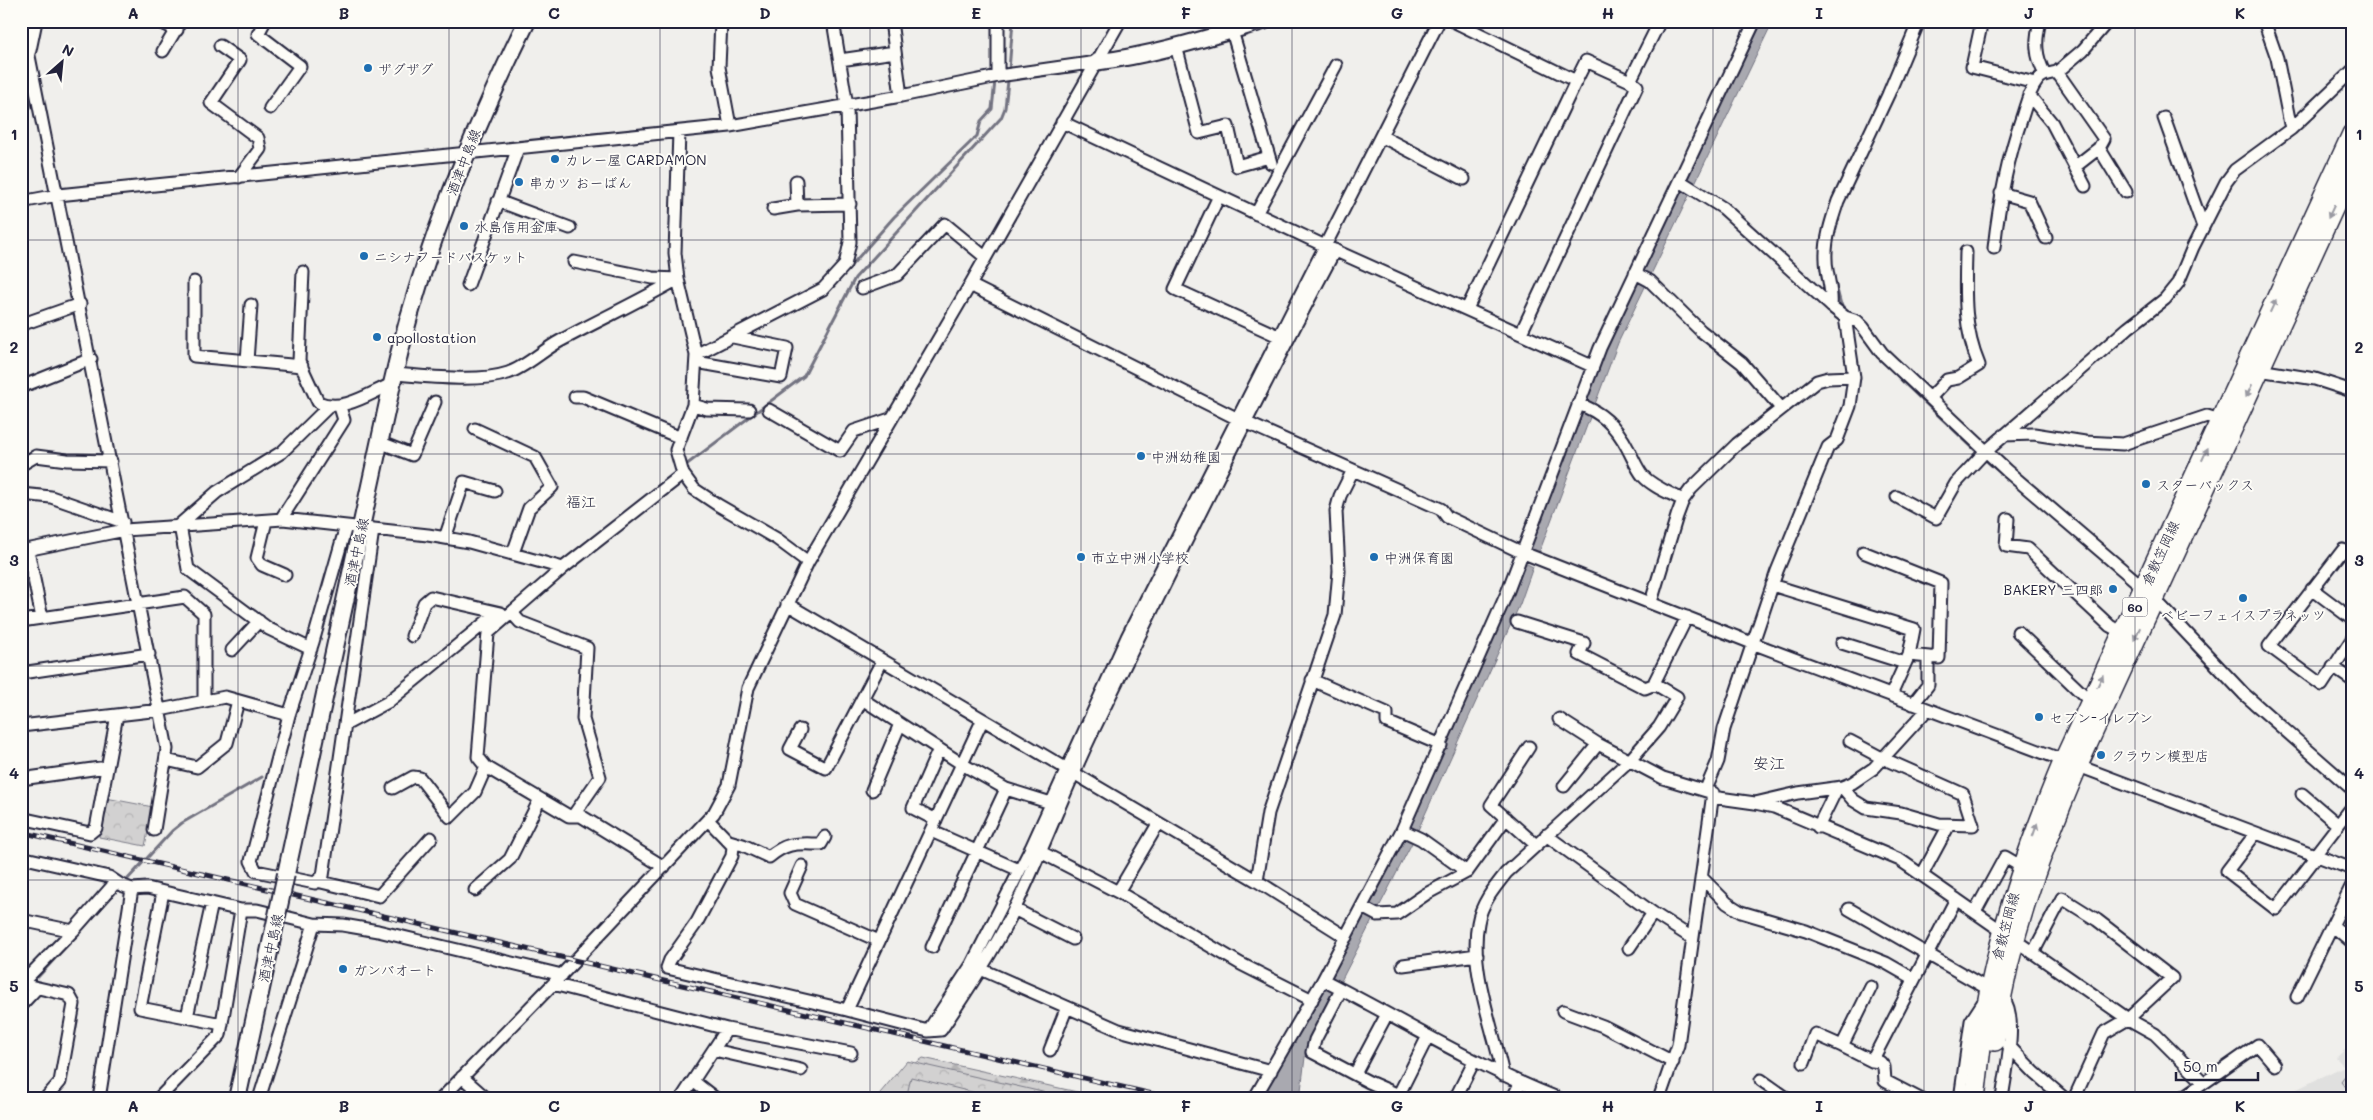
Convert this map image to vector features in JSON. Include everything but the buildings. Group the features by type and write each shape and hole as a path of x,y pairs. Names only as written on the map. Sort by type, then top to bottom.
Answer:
{"main road":[{"name":"酒津中島線","path":"237,1099 393,379 430,252 465,154 488,100 527,21"},
{"name":"倉敷笠岡線","path":"1975,1099 1994,994 2022,867 2038,822 2071,763 2149,593 2227,422 2352,134"},
{"name":"倉敷笠岡線","path":"2227,422 2259,370 2352,168"},
{"name":"倉敷笠岡線","path":"2008,936 2036,866 2091,702 2123,633 2149,593"},
{"name":"倉敷笠岡線","path":"1988,1099 1994,994"}],"street":[{"path":"22,21 140,603 167,749 154,830"},
{"path":"28,50 34,21"},
{"path":"158,21 179,26 163,51"},
{"path":"265,21 258,34 300,66 270,108"},
{"path":"721,21 719,67 730,126"},
{"path":"696,359 823,289 845,265 850,242 847,106 833,21"},
{"path":"891,21 901,96"},
{"path":"998,21 998,76"},
{"path":"441,1099 554,984 714,813 729,785 748,688 786,604 808,562 970,285 1120,21"},
{"path":"21,202 58,196 730,126 901,96 998,76 1119,59 1176,46 1265,21"},
{"path":"1240,419 1330,248 1381,136 1439,21"},
{"path":"1453,21 1576,81"},
{"path":"1630,81 1660,21"},
{"path":"1254,1099 1325,981 1346,937 1407,832 1441,745 1507,593 1580,404 1592,366 1681,182 1755,21"},
{"path":"1831,306 1832,292 1826,257 1832,219 1838,201 1888,95 1918,21"},
{"path":"1982,21 1972,67 2035,83"},
{"path":"2040,21 2036,49 2038,61 2045,74"},
{"path":"1994,248 2000,193 2029,94 2035,83 2045,74 2057,72 2083,50 2108,21"},
{"path":"2264,21 2277,58 2291,129"},
{"path":"1232,30 1275,176"},
{"path":"220,46 240,60 211,103 258,138 260,149 239,177"},
{"path":"1176,46 1199,133 1228,126 1237,166 1269,157"},
{"path":"840,60 895,52"},
{"path":"1467,309 1586,61 1637,86 1521,333"},
{"path":"1256,214 1336,65"},
{"path":"1897,497 1936,518 1956,483 1982,454 2128,328 2166,299 2178,283 2203,227 2235,170 2291,129 2352,71"},
{"path":"2057,72 2104,139 2099,148 2076,166"},
{"path":"2029,94 2052,123 2085,186"},
{"path":"2164,118 2203,227"},
{"path":"1062,122 1256,214 1592,366"},
{"path":"679,132 675,253 678,279 696,359 696,406 676,450 683,474 694,489 718,506 776,538 808,562"},
{"path":"1381,136 1464,178"},
{"path":"468,285 518,148"},
{"path":"2099,148 2126,192"},
{"path":"796,181 797,205"},
{"path":"1681,182 1723,208 1831,306 1850,319 1882,353 1930,398 1982,454 2149,593 2244,694 2352,789"},
{"path":"2000,193 2029,201 2046,238"},
{"path":"1219,196 1175,289 1278,336"},
{"path":"498,201 570,228"},
{"path":"773,209 797,205 850,204"},
{"path":"862,288 897,275 946,224 985,257"},
{"path":"977,967 1019,870 1035,850 1069,772 1240,419 1278,336 1330,248"},
{"path":"1930,398 1947,380 1958,378 1979,365 1970,344 1966,315 1966,252"},
{"path":"574,262 653,278 678,279"},
{"path":"280,519 344,420 334,407 318,402 299,360 303,272"},
{"path":"1637,274 1650,281 1701,330 1742,363 1781,408"},
{"path":"179,526 217,492 282,452 334,407 393,379 493,376 510,373 558,342 633,306 678,279"},
{"path":"194,282 194,356 302,366"},
{"path":"970,285 1240,419 1441,509 1447,517 1537,558 1927,710 2352,869"},
{"path":"21,321 23,324 80,304"},
{"path":"247,361 250,305"},
{"path":"1659,1099 1681,1028 1689,937 1702,878 1709,792 1718,762 1724,729 1752,643 1833,443 1850,406 1850,319"},
{"path":"696,359 782,377 787,348 733,337"},
{"path":"21,387 91,359"},
{"path":"2259,370 2315,379 2352,391"},
{"path":"1651,602 1683,500 1691,488 1781,408 1817,381 1851,377"},
{"path":"575,397 583,397 681,438"},
{"path":"379,442 412,455 435,402"},
{"path":"1580,404 1595,410 1607,420 1626,444 1641,474 1650,483 1683,500"},
{"path":"696,406 749,410"},
{"path":"769,410 840,451 854,431 890,419"},
{"path":"2004,435 2034,434 2085,442 2123,444 2207,416 2227,422"},
{"path":"475,429 535,457 552,487 530,508 513,553"},
{"path":"24,463 36,456 67,460 111,461"},
{"path":"1257,881 1268,813 1312,680 1336,615 1339,570 1336,511 1340,496 1353,470"},
{"path":"345,725 388,702 683,474"},
{"path":"445,538 464,482 495,491"},
{"path":"21,494 51,497 124,526"},
{"path":"42,618 25,551 124,526 179,526 280,519 445,538 513,553 563,568"},
{"path":"2008,519 2006,546 2028,549 2110,626 2123,633"},
{"path":"266,521 257,558 262,565 285,575"},
{"path":"179,526 188,569 269,628 311,649"},
{"path":"360,528 345,725 323,876 315,883 256,871 250,861 289,715 311,649 360,528"},
{"path":"2352,554 2343,550 2269,646 2322,685 2352,639"},
{"path":"1842,643 1907,659 1939,658 1940,582 1863,552"},
{"path":"1775,586 1914,629 1907,659 1891,695"},
{"path":"2312,589 2352,619"},
{"path":"21,622 185,597 204,614 204,701"},
{"path":"412,636 424,603 432,597 505,613 520,622 587,648 583,719 600,777 573,816"},
{"path":"786,604 1257,881 1346,937"},
{"path":"505,613 488,633 478,757 486,767 540,799 569,816 581,816 664,867"},
{"path":"1516,622 1584,643 1579,654 1645,688 1655,684 1687,617"},
{"path":"232,650 259,621"},
{"path":"2018,632 2091,702"},
{"path":"21,673 149,654"},
{"path":"1913,704 1928,685 1928,657"},
{"path":"800,730 790,749 826,768 882,661"},
{"path":"2333,667 2352,680"},
{"path":"1312,680 1387,713 1387,722 1441,745"},
{"path":"1503,1075 1484,997 1477,955 1478,922 1484,905 1493,889 1506,873 1631,759 1659,727 1676,702 1677,697 1655,684"},
{"path":"21,726 160,710 225,697 289,715"},
{"path":"862,699 962,764 1006,789 1051,803"},
{"path":"166,760 197,767 227,743 238,701"},
{"path":"1755,803 1798,793 1840,788 1864,777 1927,710"},
{"path":"21,818 90,833 96,828 117,715"},
{"path":"1559,719 1598,744 1631,759 1663,778 1709,792 1774,807 1900,860 2128,1020 2155,1034 2203,1082"},
{"path":"846,1010 982,721"},
{"path":"872,790 900,724"},
{"path":"1840,788 1853,800 1866,808 1901,813 1923,821 1973,825 1964,794 1882,758 1850,741"},
{"path":"1564,786 1598,744"},
{"path":"1529,747 1491,805 1536,845"},
{"path":"936,820 913,808 939,749"},
{"path":"21,779 107,767"},
{"path":"393,788 414,777 420,778 450,817 475,792 486,767"},
{"path":"708,820 733,846 732,856 725,872 696,922 670,960 668,968 928,1031 977,967 1014,909 1051,803 1069,772"},
{"path":"1818,827 1840,788"},
{"path":"932,947 1006,789"},
{"path":"2302,794 2337,824"},
{"path":"475,890 510,859 540,799"},
{"path":"2256,833 2227,870 2276,909 2316,856 2337,824 2352,807"},
{"path":"1364,908 1377,915 1397,914 1426,894 1467,872 1506,818"},
{"path":"1118,892 1158,824"},
{"path":"1922,875 1949,824"},
{"path":"931,831 1019,870"},
{"path":"1407,832 1467,872"},
{"path":"1546,835 1652,914 1689,937"},
{"path":"729,841 769,857 781,847 790,844 821,844 825,837"},
{"path":"318,881 379,896 431,838"},
{"path":"1035,850 1118,892 1241,964 1312,1000"},
{"path":"21,856 109,877 132,889 147,888 242,910 257,910 314,924 343,925 378,931 562,974"},
{"path":"1975,912 2005,857 2022,867"},
{"path":"802,866 790,893 796,904 879,940"},
{"path":"1702,878 1727,903 1741,912 1806,931 1886,963 1914,979"},
{"path":"46,1099 60,1082 74,1004 68,995 21,984 116,882"},
{"path":"2297,998 2352,884"},
{"path":"99,1099 132,889"},
{"path":"163,892 140,1008 222,1024"},
{"path":"2033,953 2062,898 2097,920 2172,978 2128,1020 2104,1033 2074,1099"},
{"path":"1872,1061 1956,899"},
{"path":"187,1017 212,903"},
{"path":"1014,909 1073,940"},
{"path":"1849,909 2008,1004 2011,1022 2002,1099"},
{"path":"160,1098 220,1035 242,910"},
{"path":"1629,948 1652,914"},
{"path":"21,920 73,930"},
{"path":"259,1099 314,924"},
{"path":"2332,925 2352,942"},
{"path":"1403,965 1477,955"},
{"path":"977,967 1119,1030 1271,1071"},
{"path":"1325,981 1474,1061 1520,1084 1560,1099"},
{"path":"554,984 727,1029 851,1053"},
{"path":"1842,1046 1871,987"},
{"path":"21,1005 36,988"},
{"path":"1340,989 1313,1040 1312,1052 1403,1096 1428,1036"},
{"path":"1960,1099 1971,1021 1994,994"},
{"path":"1050,1050 1066,1007"},
{"path":"1563,1011 1604,1026 1670,1060"},
{"path":"1355,1074 1387,1014"},
{"path":"681,1099 727,1029"},
{"path":"1296,1031 1313,1040"},
{"path":"1804,1063 1815,1034 1872,1061 1880,1062 1884,1066 1885,1081 1920,1099"},
{"path":"2008,1045 2065,1099"},
{"path":"2182,1098 2258,1045 2275,1065"},
{"path":"714,1050 800,1070"},
{"path":"1454,1099 1474,1061"},
{"path":"462,1077 486,1099"},
{"path":"1761,1080 1788,1099"},
{"path":"694,1081 716,1099"},
{"path":"1512,1099 1520,1084"}],"shaded area":[{"path":"1760,21 1773,21 1618,343 1539,553 1533,551 1530,544 1601,357"},
{"path":"1523,562 1533,567 1520,604 1413,841 1306,1049 1300,1099 1261,1099 1296,1036 1443,750 1512,596"},
{"path":"2352,1043 2352,1099 2277,1099 2344,1066 2336,1058"}],"green space":[{"path":"106,798 153,807 145,846 99,837"},
{"path":"923,1058 1109,1099 1010,1099 912,1066"},
{"path":"907,1061 1073,1099 875,1099"},
{"path":"2352,1066 2352,1095 2341,1081"},
{"path":"911,1077 1000,1099 906,1099"}],"waterway":[{"path":"1009,70 1013,21"},
{"path":"849,268 894,217 977,136 981,121 992,109 995,81"},
{"path":"686,465 804,376 855,278 1001,118 1005,108 1008,81"},
{"path":"1835,282 1841,305"},
{"path":"783,316 822,296"},
{"path":"1841,304 1848,313"},
{"path":"1871,347 1905,384 1979,454"},
{"path":"1983,458 2003,475"},
{"path":"2012,482 2066,528"},
{"path":"2193,649 2241,699 2275,729"},
{"path":"126,881 172,831 182,823 262,777"},
{"path":"38,977 115,893"}],"railway":[{"path":"21,832 1174,1099"}],"place":[{"name":"ザグザグ","path":"368,68"},
{"name":"カレー屋 CARDAMON","path":"555,159"},
{"name":"串カツ おーばん","path":"519,182"},
{"name":"水島信用金庫","path":"464,226"},
{"name":"ニシナフードバスケット","path":"364,256"},
{"name":"apollostation","path":"377,337"},
{"name":"中洲幼稚園","path":"1141,456"},
{"name":"スターバックス","path":"2146,484"},
{"name":"市立中洲小学校","path":"1081,557"},
{"name":"中洲保育園","path":"1374,557"},
{"name":"BAKERY 三四郎","path":"2113,589"},
{"name":"ベビーフェイスプラネッツ","path":"2243,598"},
{"name":"セブン-イレブン","path":"2039,717"},
{"name":"クラウン模型店","path":"2101,755"},
{"name":"ガンバオート","path":"343,969"}],"district":[{"name":"福江","path":"581,501"},
{"name":"安江","path":"1769,762"}]}
